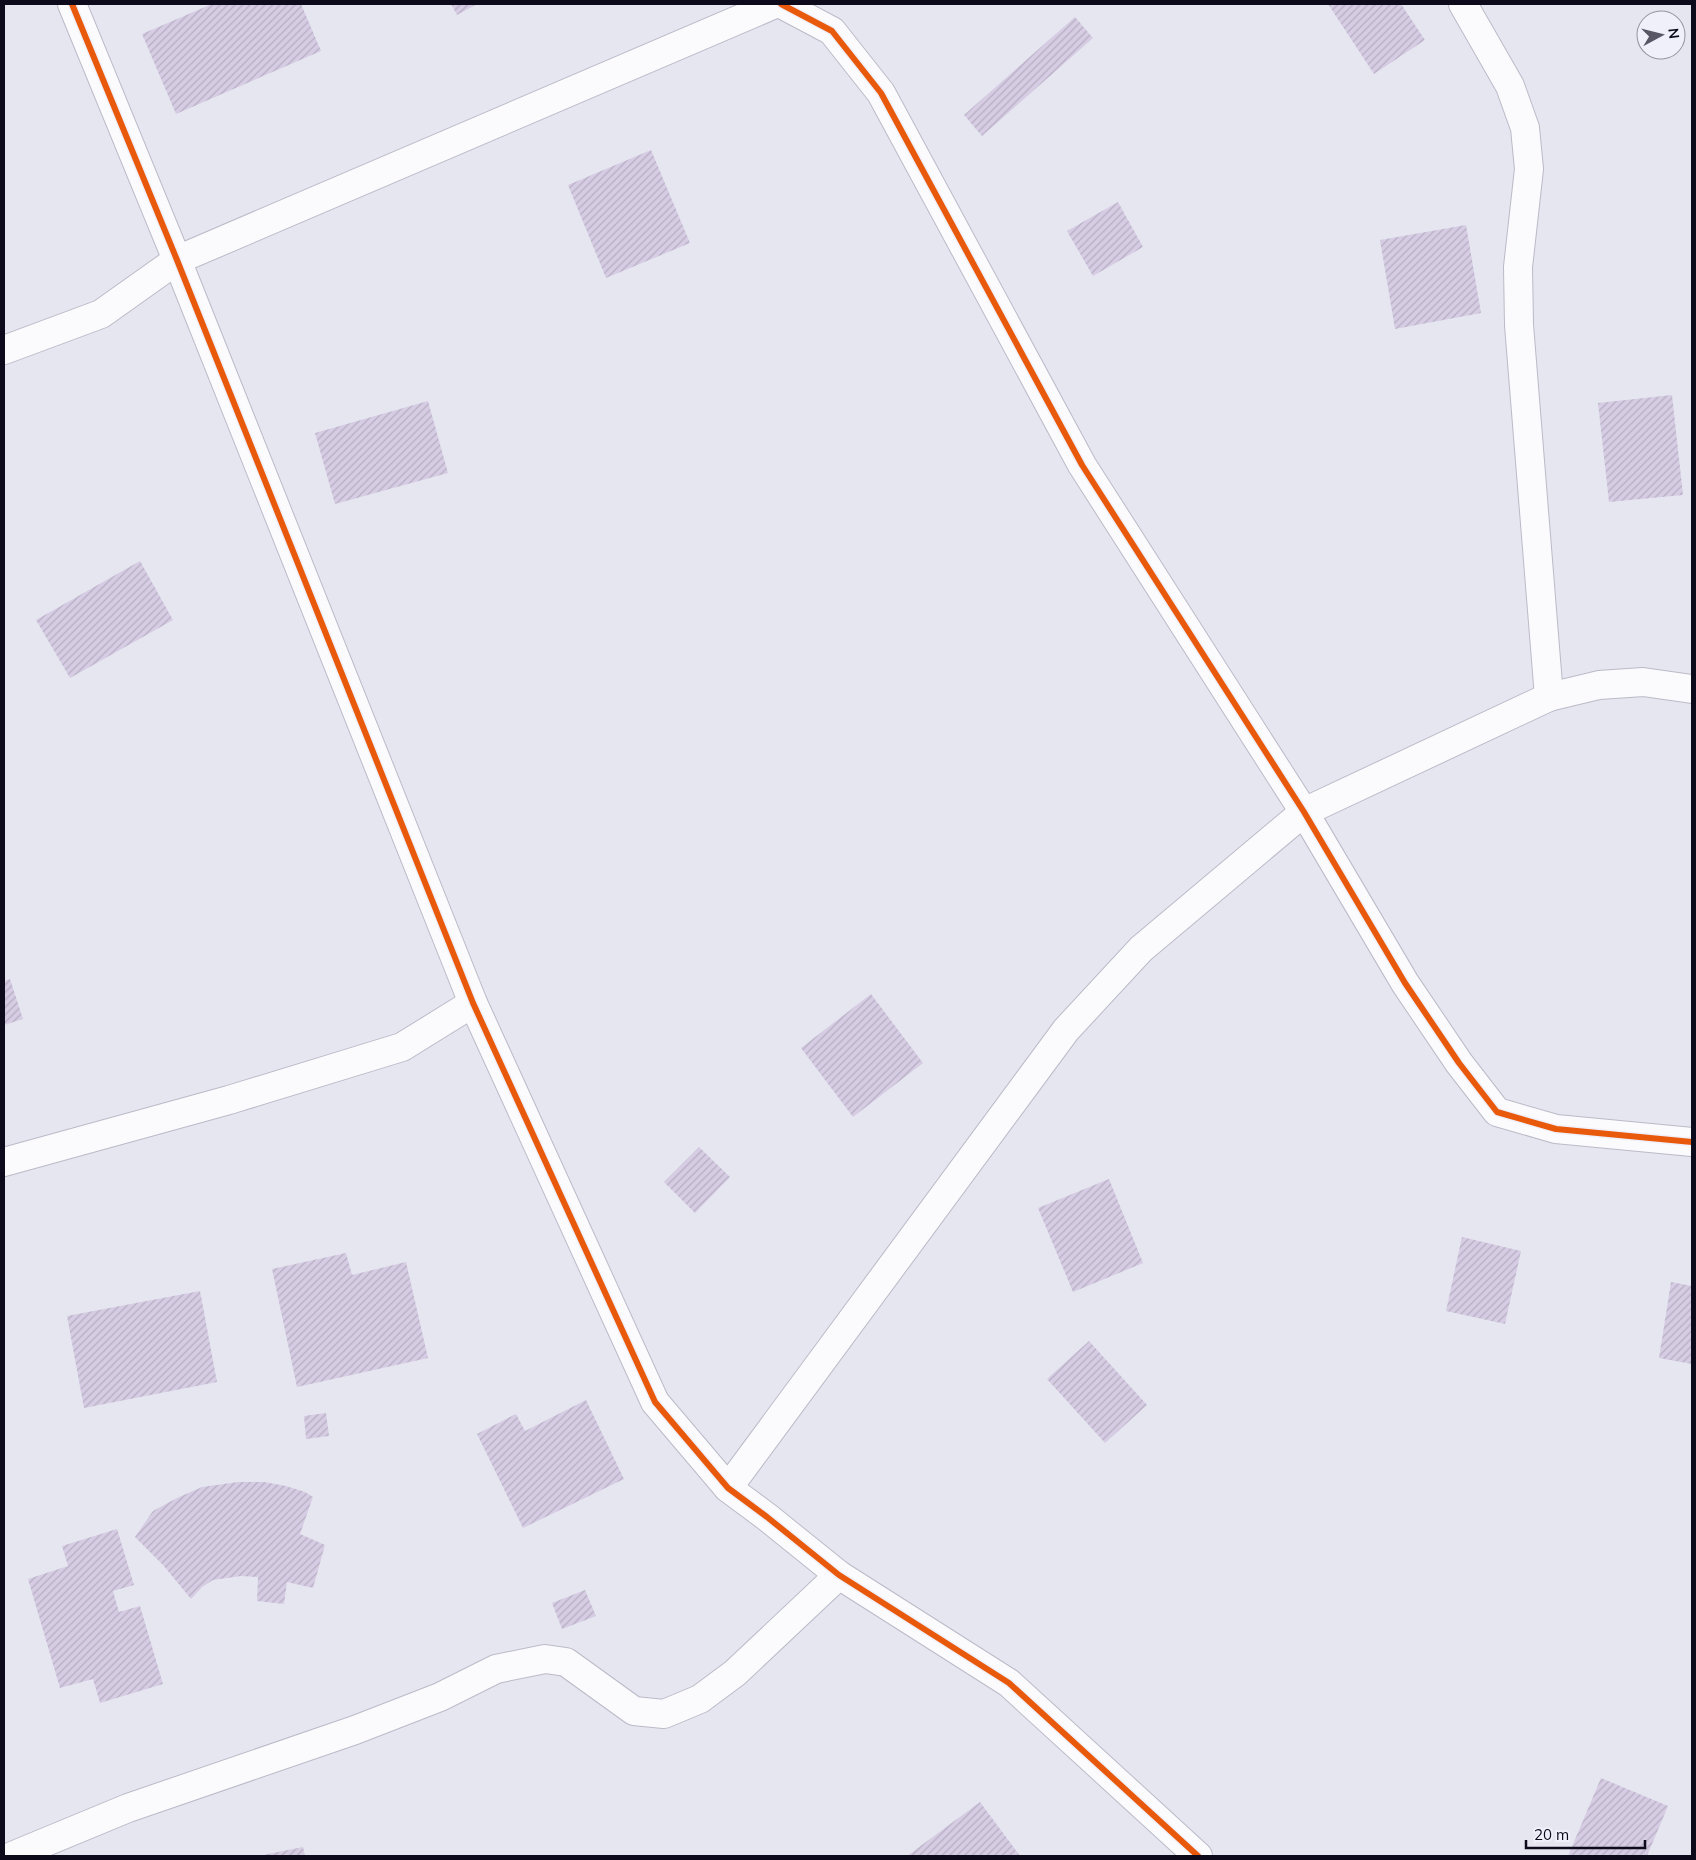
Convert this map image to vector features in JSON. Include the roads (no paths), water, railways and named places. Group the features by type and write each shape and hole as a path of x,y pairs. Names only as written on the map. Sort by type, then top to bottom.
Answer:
{"street":[{"path":"72,4 177,260 473,1003 655,1402 728,1488 839,1575 1009,1683 1198,1856"},
{"path":"4,350 101,314 177,260 775,4"},
{"path":"781,4 832,31 881,92 1082,465 1304,812 1405,983 1460,1063 1497,1112 1556,1130 1692,1142"},
{"path":"1463,4 1510,86 1525,128 1529,169 1518,267 1519,325 1549,697"},
{"path":"728,1488 1066,1030 1141,949 1304,812 1549,697 1599,684 1643,682 1692,689"},
{"path":"4,1162 229,1100 402,1047 473,1003"},
{"path":"12,1856 128,1808 355,1730 440,1697 496,1669 545,1659 566,1662 634,1712 664,1714 700,1699 735,1673 839,1575"}]}
